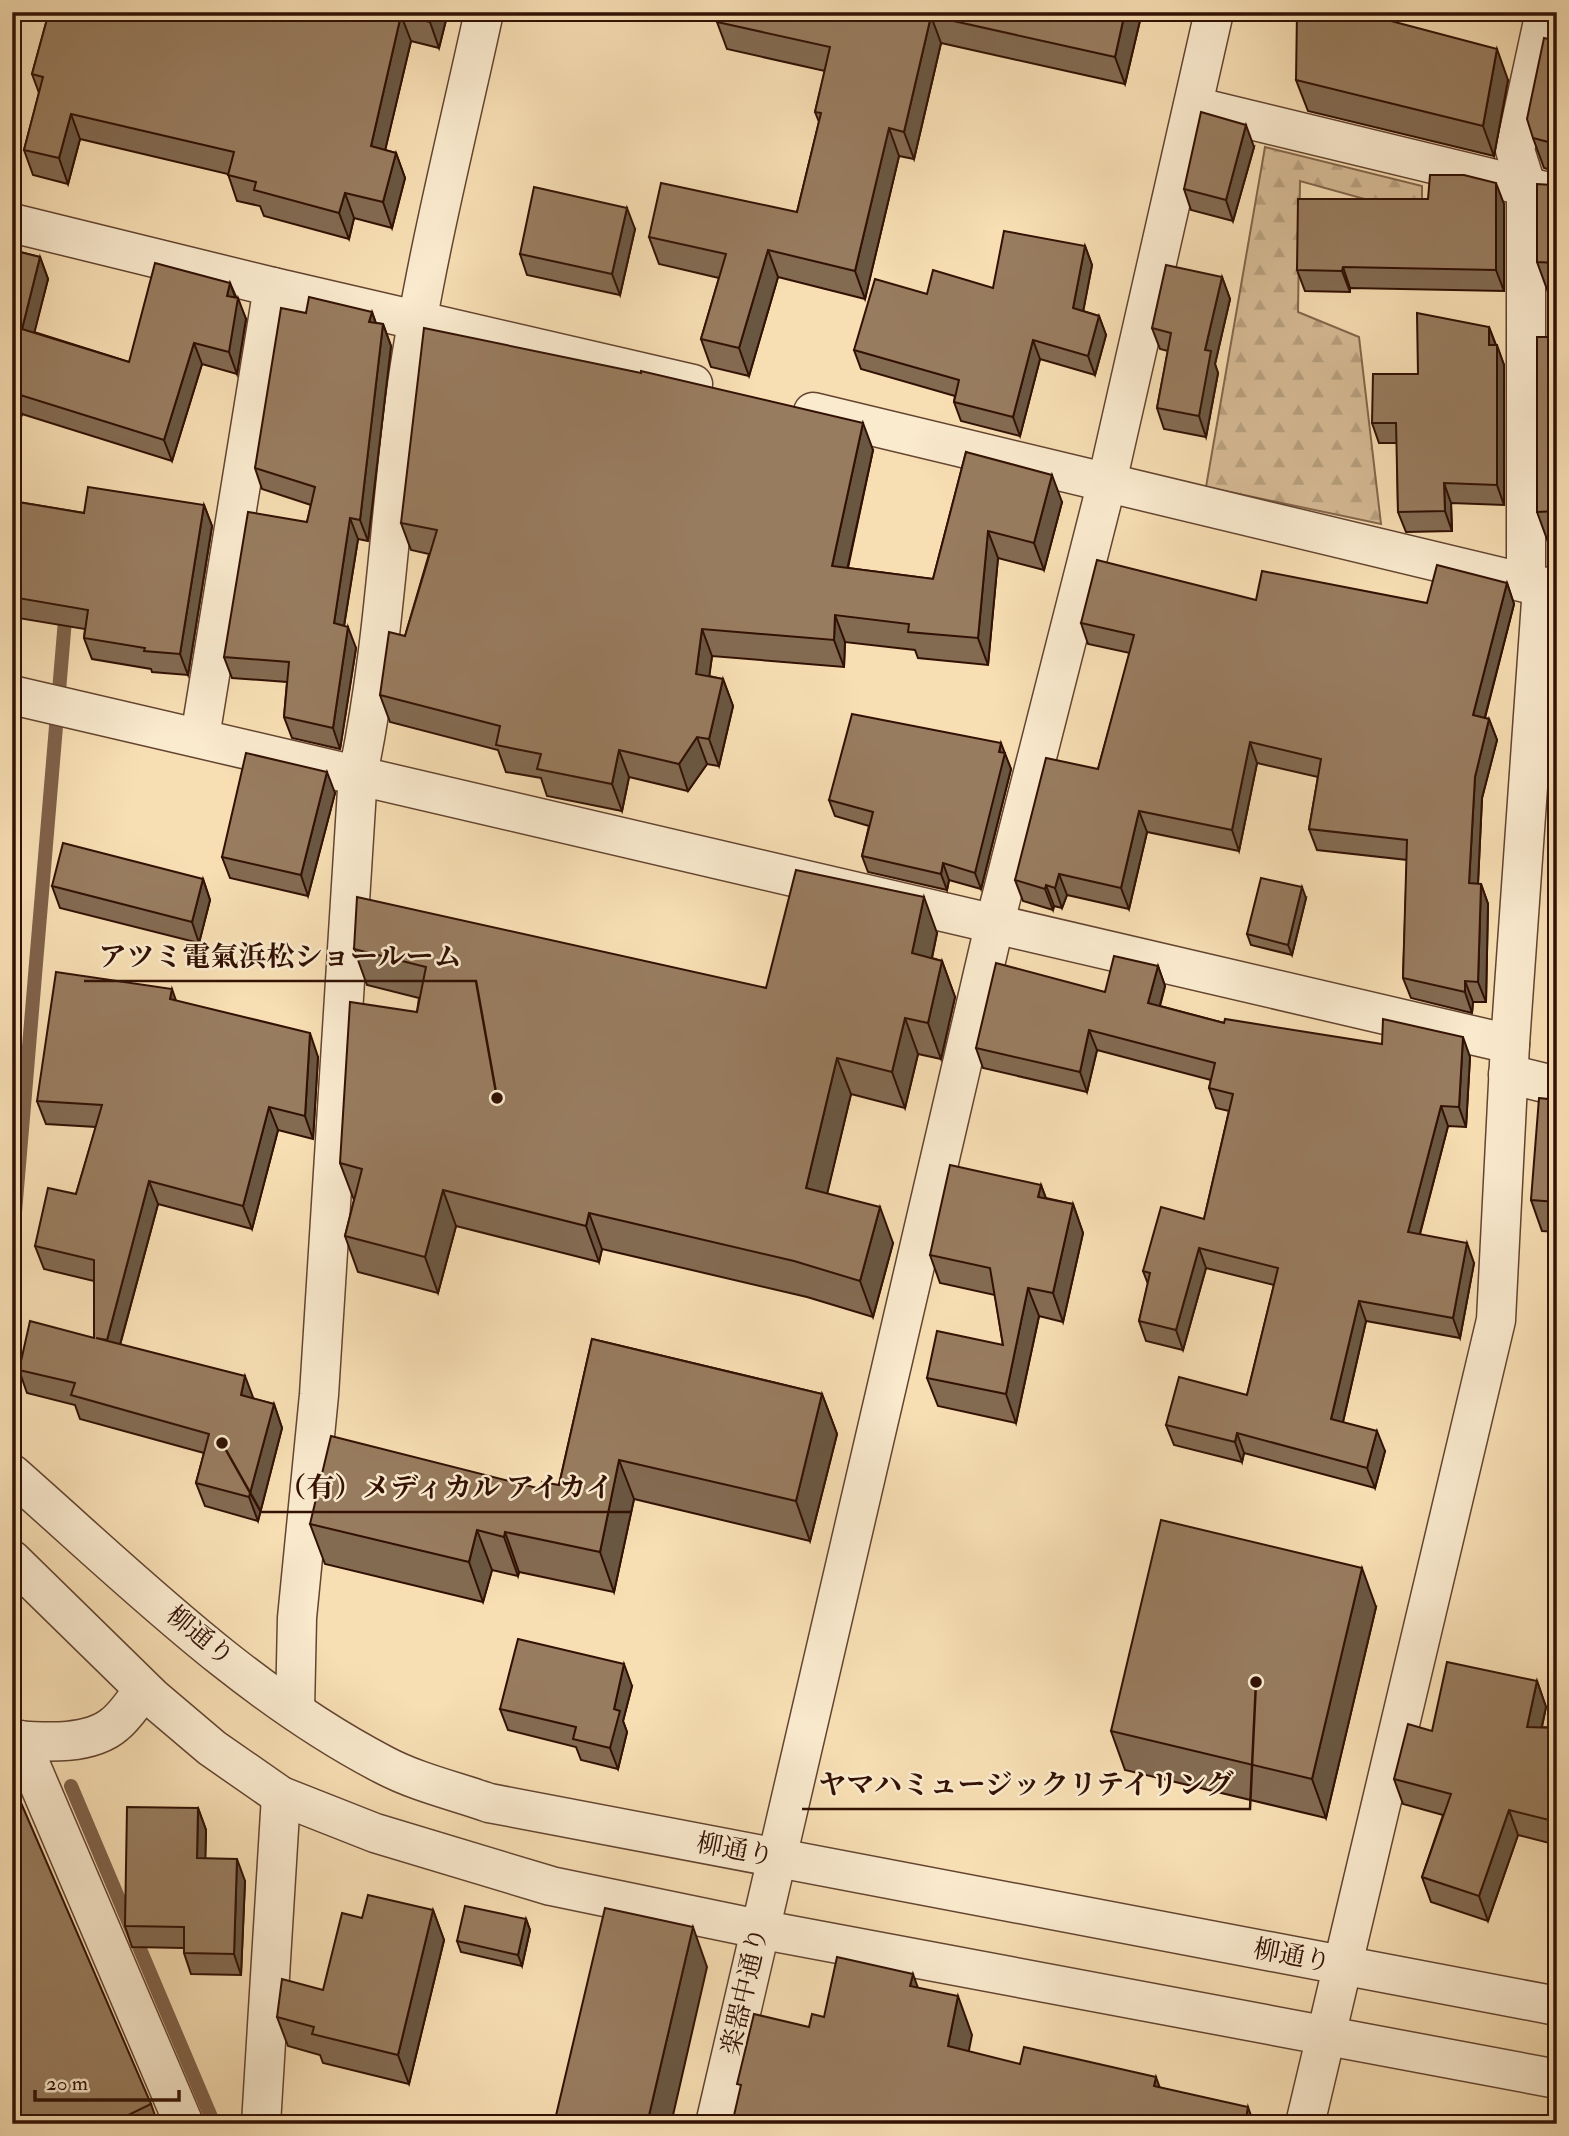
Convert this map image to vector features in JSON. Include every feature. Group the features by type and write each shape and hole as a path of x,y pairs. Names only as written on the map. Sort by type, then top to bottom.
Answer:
{"street":[{"path":"295,1710 297,1618 319,1395 358,774 372,710 418,318 484,12"},
{"name":"楽器中通り","path":"715,2124 995,922 1107,482 1214,12"},
{"path":"1305,2124 1496,1320 1509,1059 1542,585 1541,189 1515,150 1545,12"},
{"path":"1193,106 1541,189"},
{"path":"12,223 273,287 418,318 729,392"},
{"path":"200,737 273,287"},
{"path":"783,405 1542,585"},
{"path":"43,701 995,922 1509,1059 1557,1086"},
{"name":"柳通り","path":"12,1474 206,1644 295,1710 385,1766 489,1803 1557,2006"},
{"path":"12,1560 144,1690 212,1748 282,1796 375,1833 551,1886 759,1929 1557,2079"},
{"path":"144,1690 115,1725 103,1732 72,1740 16,1740 184,2124"},
{"path":"261,2124 282,1796"}],"green space":[{"path":"1265,147 1422,186 1422,215 1300,181 1298,312 1359,337 1381,524 1206,487"}],"building":[{"path":"49,12 432,12 430,22 401,15 371,146 396,153 383,202 345,193 339,213 254,190 256,182 228,175 234,152 71,114 59,158 24,150 43,77 32,74"},
{"path":"719,12 1125,12 1115,57 931,16 904,132 889,128 855,271 768,250 739,348 701,339 726,254 649,237 661,183 797,212 821,113 815,112 830,47 717,22"},
{"path":"1297,12 1357,12 1497,49 1483,126 1296,80"},
{"path":"1544,38 1557,41 1557,147 1533,138 1527,119"},
{"path":"1201,112 1246,125 1226,200 1184,189"},
{"path":"1430,175 1464,175 1496,183 1496,270 1343,267 1342,271 1297,270 1298,199 1428,199"},
{"path":"1557,182 1557,263 1537,262 1537,184 1553,185"},
{"path":"534,187 627,208 612,274 520,254"},
{"path":"1004,231 1085,246 1073,308 1099,316 1088,356 1033,340 1013,417 954,402 959,380 854,350 875,279 927,294 933,270 993,288"},
{"path":"12,250 40,257 22,329 129,362 155,263 230,283 227,296 238,298 229,352 194,343 164,440 14,393 12,399"},
{"path":"1166,265 1222,277 1205,350 1211,351 1199,416 1157,408 1171,333 1152,328"},
{"path":"309,297 372,312 369,322 383,324 360,520 350,518 334,623 348,627 333,728 284,717 289,662 224,657 248,512 307,522 315,487 255,468 281,308 306,313"},
{"path":"1417,313 1489,327 1489,345 1497,345 1497,485 1444,483 1445,511 1398,512 1396,423 1372,423 1373,374 1418,374"},
{"path":"424,328 641,371 863,423 832,566 933,579 966,452 1052,475 1034,543 988,531 978,638 908,632 909,624 835,615 834,640 702,629 696,674 723,679 709,739 697,737 679,764 619,750 612,784 537,769 541,754 496,745 500,726 380,695 389,632 405,636 437,530 401,523"},
{"path":"1537,337 1557,337 1557,511 1537,512"},
{"path":"88,487 204,505 180,654 144,651 145,648 84,638 88,610 12,597 12,501 84,513"},
{"path":"1097,560 1256,600 1262,571 1427,603 1437,565 1507,583 1473,715 1489,719 1475,777 1469,883 1481,884 1478,982 1465,981 1465,992 1403,978 1407,840 1309,829 1321,759 1250,742 1232,830 1139,811 1121,888 1059,874 1055,888 1046,885 1045,889 1015,880 1046,758 1098,769 1134,635 1081,623"},
{"path":"852,714 1001,743 999,752 1005,753 975,873 943,863 941,874 862,856 873,812 829,800"},
{"path":"246,753 327,772 301,875 222,857"},
{"path":"63,843 203,879 192,922 52,886"},
{"path":"796,870 924,897 912,953 942,961 928,1023 905,1018 892,1072 837,1058 806,1188 880,1207 860,1281 794,1261 589,1213 586,1226 443,1190 425,1257 345,1236 362,1169 340,1163 350,1002 417,1012 426,967 354,949 357,897 766,988"},
{"path":"1261,878 1302,887 1288,945 1247,934"},
{"path":"1114,956 1158,966 1148,1003 1224,1023 1225,1019 1382,1044 1383,1019 1463,1037 1459,1107 1441,1106 1408,1232 1467,1243 1453,1318 1359,1301 1331,1419 1377,1431 1367,1468 1237,1433 1235,1442 1166,1425 1179,1377 1247,1395 1278,1268 1199,1248 1176,1330 1139,1321 1150,1273 1143,1271 1161,1207 1204,1219 1233,1094 1209,1088 1215,1063 1089,1030 1080,1072 976,1048 996,963 1105,992"},
{"path":"56,972 172,989 170,999 310,1033 305,1116 269,1107 243,1206 149,1181 107,1340 96,1338 245,1376 241,1395 274,1404 249,1497 196,1483 209,1434 71,1395 75,1383 19,1370 30,1321 94,1338 94,1260 35,1246 48,1188 76,1194 102,1105 37,1101"},
{"path":"1539,1098 1557,1100 1557,1202 1531,1200"},
{"path":"950,1165 1041,1185 1038,1197 1073,1204 1053,1293 1028,1288 1006,1394 927,1378 937,1331 1003,1345 990,1268 930,1255"},
{"path":"1556,1317 1557,1409 1548,1409"},
{"path":"592,1339 822,1394 796,1501 619,1460 600,1552 505,1532 504,1537 477,1530 469,1562 310,1524 331,1436 541,1489 542,1482 559,1485"},
{"path":"1161,1520 1362,1568 1312,1779 1111,1731"},
{"path":"518,1639 624,1664 614,1709 620,1711 610,1748 573,1739 576,1727 500,1709"},
{"path":"1447,1662 1537,1681 1527,1727 1557,1728 1557,1822 1509,1810 1479,1896 1422,1877 1451,1794 1394,1779 1408,1724 1432,1731"},
{"path":"12,1782 151,2104 110,2124 40,2124 38,2121 33,2124 12,2124"},
{"path":"127,1807 198,1808 197,1858 237,1859 234,1954 184,1953 184,1927 125,1926"},
{"path":"368,1895 433,1910 398,2055 312,2034 314,2027 277,2017 282,1979 323,1990 342,1913 362,1918"},
{"path":"465,1906 526,1919 518,1955 457,1941"},
{"path":"605,1908 693,1927 647,2124 554,2124"},
{"path":"837,1957 913,1974 910,1986 958,1996 948,2046 1020,2064 1024,2047 1156,2077 1154,2086 1248,2107 1245,2124 732,2124 741,2085 737,2084 754,2014 809,2027 812,2014 824,2017"}],"waterway":[{"path":"12,1248 66,608"},
{"path":"71,1786 214,2124"}],"place":[{"name":"アツミ電氣浜松ショールーム","path":"497,1098"},
{"name":"（有）メディカル アイカイ","path":"222,1443"},
{"name":"ヤマハミュージックリテイリング","path":"1256,1682"}]}
